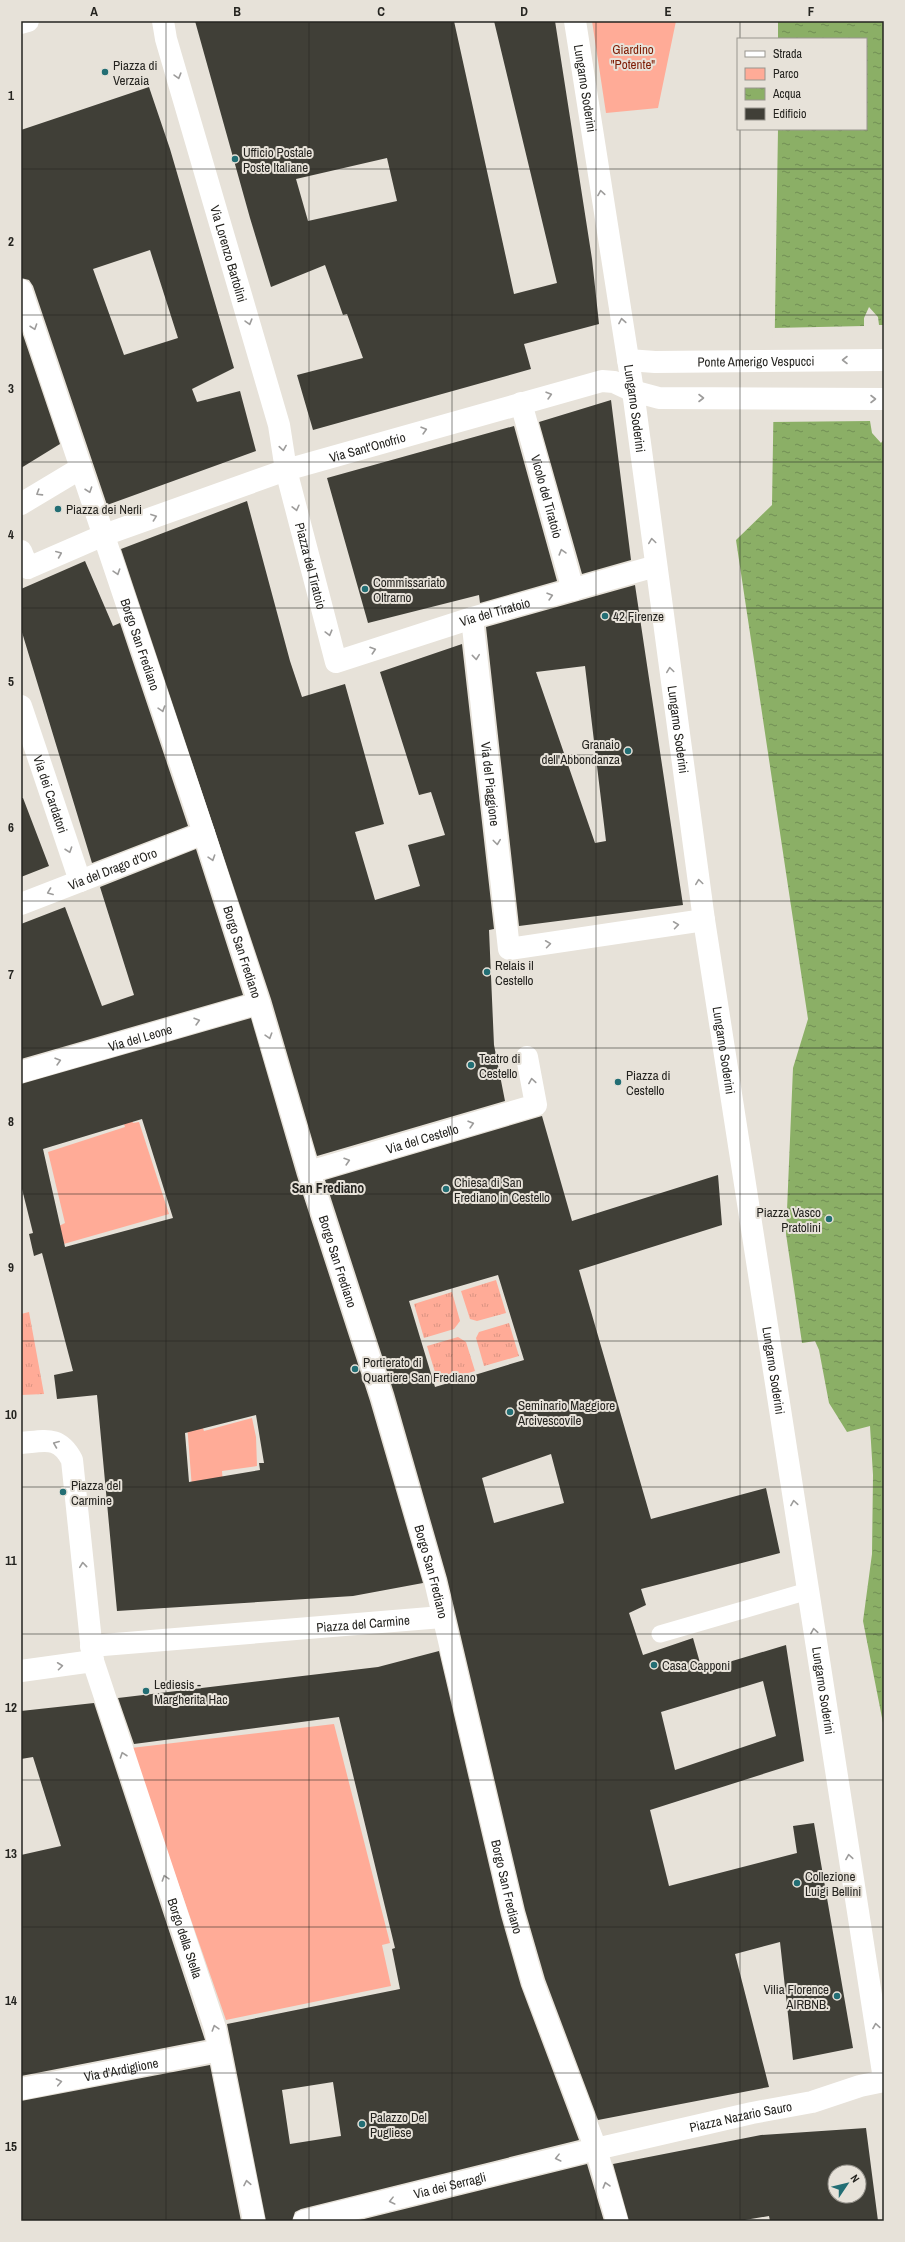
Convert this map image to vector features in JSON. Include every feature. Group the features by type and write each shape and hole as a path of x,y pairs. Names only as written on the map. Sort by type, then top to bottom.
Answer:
{"street":[{"path":"21,23 28,21"},
{"name":"Lungarno Soderini","path":"575,21 633,391 704,920 884,2080"},
{"name":"Via Lorenzo Bartolini","path":"164,30 279,425 286,470"},
{"name":"Borgo San Frediano","path":"21,290 204,833 259,1003 309,1172 409,1487 435,1581 442,1617 513,1912 533,1983 596,2149 617,2221"},
{"name":"Ponte Amerigo Vespucci","path":"628,360 884,360"},
{"name":"Via Sant'Onofrio","path":"104,535 286,470 521,403 602,381 614,382 633,391"},
{"path":"633,391 662,398 884,399"},
{"name":"Vicolo del Tiratoio","path":"521,403 573,590"},
{"path":"21,504 82,468"},
{"name":"Piazza del Tiratoio","path":"286,470 336,662"},
{"path":"23,563 104,535"},
{"name":"Via del Tiratoio","path":"336,662 472,618 656,566"},
{"name":"Via del Piaggione","path":"472,618 509,950 704,920"},
{"name":"Via dei Cardatori","path":"21,706 80,881"},
{"name":"Via del Drago d'Oro","path":"21,904 204,833"},
{"name":"Via del Leone","path":"21,1072 259,1003"},
{"name":"Via del Cestello","path":"309,1172 536,1105 528,1057"},
{"path":"21,1443 51,1441 59,1443 72,1460 92,1654"},
{"name":"Piazza del Carmine","path":"21,1671 92,1654 442,1617"},
{"name":"Borgo della Stella","path":"92,1654 215,2028 254,2221"},
{"name":"Via d'Ardiglione","path":"21,2089 220,2050"},
{"name":"Piazza Nazario Sauro","path":"596,2149 752,2113 812,2102 860,2086 884,2080"},
{"name":"Via dei Serragli","path":"304,2221 596,2149"}],"lane":[{"path":"660,1634 808,1591"}],"green space":[{"name":"Giardino \"Potente\"","path":"592,21 676,21 658,108 606,113"},
{"path":"120,1111 129,1111 133,1123 139,1122 169,1214 53,1247 49,1231 65,1223 48,1152 125,1127"},
{"path":"496,1280 506,1313 477,1321 470,1319 461,1291"},
{"path":"452,1292 460,1321 454,1329 424,1338 414,1304"},
{"path":"29,1312 44,1394 21,1395 21,1314"},
{"path":"509,1323 519,1356 484,1366 476,1338 479,1332"},
{"path":"458,1337 466,1342 475,1371 438,1382 427,1346"},
{"path":"252,1418 256,1437 257,1466 222,1471 223,1485 192,1488 187,1424 200,1421 204,1431"},
{"path":"334,1724 390,1943 382,1945 391,1986 226,2020 131,1748"}],"water":[{"path":"778,21 884,21 884,1728 863,1621 872,1554 873,1475 870,1426 847,1432 829,1403 819,1350 815,1341 802,1343 786,1234 793,1068 808,1019 736,540 772,505 778,130 867,130 867,38 778,38"}],"pier":[{"path":"869,307 878,317 879,325 884,325 884,439 881,443 872,433 870,421 771,422 773,328 864,326 864,318"}],"building":[{"path":"195,21 454,21 514,294 557,283 494,21 555,21 592,259 599,324 524,344 531,369 313,430 297,375 363,358 347,314 343,315 325,265 271,287 250,218","holes":["387,158 397,201 308,221 296,179"]},
{"path":"149,87 170,149 234,368 192,389 197,402 240,391 256,451 107,505 33,286 29,280 21,278 21,130","holes":["150,250 178,338 124,355 93,269"]},
{"path":"21,329 60,444 21,468"},
{"path":"611,400 631,560 582,574 539,422"},
{"path":"514,426 557,581 480,603 479,595 368,623 327,478"},
{"path":"247,501 290,661 302,697 345,684 384,824 355,832 375,900 420,886 408,845 445,835 431,792 419,795 380,672 462,644 494,929 489,930 494,1045 505,1101 317,1156 271,999 121,549"},
{"path":"85,561 113,626 120,623 188,826 92,863 21,629 21,589"},
{"name":"Granaio dell'Abbondanza","path":"635,585 683,905 519,926 486,627","holes":["585,666 606,841 595,843 536,672"]},
{"path":"21,798 23,798 49,866 21,877"},
{"path":"196,849 243,995 21,1059 21,924 65,907 102,1006 134,995 100,887"},
{"path":"251,1018 297,1176 370,1401 423,1583 353,1596 117,1611 97,1395 57,1399 54,1375 73,1371 42,1253 34,1256 29,1234 33,1233 21,1185 21,1084","holes":["142,1119 173,1218 65,1247 43,1149","256,1415 264,1463 259,1463 260,1470 189,1482 185,1433"]},
{"path":"542,1116 572,1221 718,1175 722,1225 579,1270 651,1519 766,1488 780,1553 641,1589 646,1605 629,1613 643,1655 693,1638 702,1670 786,1645 804,1761 650,1810 669,1886 797,1853 793,1826 814,1823 853,2048 793,2060 780,1942 735,1954 769,2087 598,2120 545,1979 525,1910 447,1578 394,1393 325,1180","holes":["498,1275 524,1360 435,1387 409,1301","551,1454 564,1503 494,1523 482,1478","763,1681 776,1736 675,1770 661,1712"]},
{"path":"439,1651 501,1916 521,1986 579,2140 301,2209 295,2212 292,2221 266,2221 227,2024 400,1989 392,1949 395,1948 339,1717 134,1744 118,1698 378,1667","holes":["333,2082 341,2136 290,2144 282,2090"]},
{"path":"94,1703 205,2040 21,2076 21,1855 61,1846 33,1757 21,1759 21,1711"},
{"path":"210,2065 241,2221 21,2221 21,2101"},
{"path":"866,2128 878,2221 770,2221 769,2216 739,2221 629,2221 613,2164 761,2135"},
{"path":"587,2164 604,2221 356,2221"}],"place":[{"name":"Piazza di Verzaia","path":"105,72"},
{"name":"Ufficio Postale Poste Italiane","path":"235,159"},
{"name":"Piazza dei Nerli","path":"58,509"},
{"name":"Commissariato Oltrarno","path":"365,589"},
{"name":"42 Firenze","path":"605,616"},
{"name":"Granaio dell'Abbondanza","path":"628,751"},
{"name":"Relais il Cestello","path":"487,972"},
{"name":"Teatro di Cestello","path":"471,1065"},
{"name":"Piazza di Cestello","path":"618,1082"},
{"name":"Chiesa di San Frediano in Cestello","path":"446,1189"},
{"name":"Piazza Vasco Pratolini","path":"829,1219"},
{"name":"Portierato di Quartiere San Frediano","path":"355,1369"},
{"name":"Seminario Maggiore Arcivescovile","path":"510,1412"},
{"name":"Piazza del Carmine","path":"63,1492"},
{"name":"Casa Capponi","path":"654,1665"},
{"name":"Lediesis - Margherita Hac","path":"146,1691"},
{"name":"Collezione Luigi Bellini","path":"797,1883"},
{"name":"Vilia Florence AIRBNB.","path":"837,1996"},
{"name":"Palazzo Del Pugliese","path":"362,2124"}],"district":[{"name":"San Frediano","path":"328,1188"}]}
